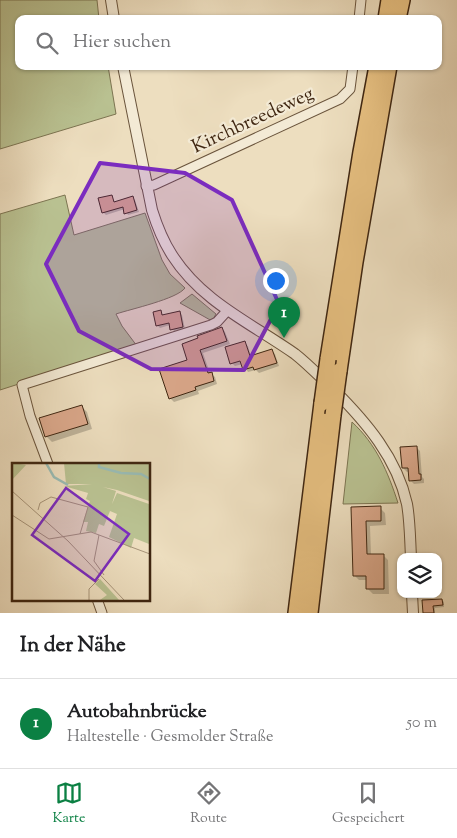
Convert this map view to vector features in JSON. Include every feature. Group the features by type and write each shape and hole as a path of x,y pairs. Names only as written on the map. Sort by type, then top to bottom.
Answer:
{"highway":[{"path":"387,15 389,0"},
{"path":"399,15 402,0"},
{"path":"296,613 328,359 361,152 376,70"},
{"path":"310,613 339,371 355,262 388,70"}],"street":[{"path":"110,0 113,15"},
{"path":"360,15 362,0"},
{"path":"124,70 146,186 154,217 172,255 195,285 228,312 300,359 348,403 368,425 385,452 401,484 407,503 411,553"},
{"name":"Kirchbreedeweg","path":"146,186 154,185 340,99 350,89 352,70"},
{"path":"48,463 30,416 22,385 211,325 228,312"},
{"path":"412,598 413,613"},
{"path":"97,600 102,613"}],"highlighted area":[{"path":"100,163 185,173 232,200 279,304 244,370 151,369 79,331 46,264"}],"green space":[{"path":"0,0 97,0 99,15 15,15 15,70 109,70 116,114 0,149"},
{"path":"65,195 74,235 145,213 162,260 170,274 185,288 164,300 116,314 122,326 137,346 0,390 0,214"},
{"path":"192,294 216,314 212,321 180,303"},
{"path":"352,422 368,440 380,459 398,503 343,504"}],"building":[{"path":"112,195 114,202 133,196 137,210 124,214 123,207 102,213 98,198"},
{"path":"161,310 162,315 180,311 183,327 170,330 169,323 156,326 153,312"},
{"path":"222,327 227,341 200,350 208,373 212,372 214,381 195,387 196,390 169,399 159,369 187,360 182,344"},
{"path":"245,341 250,356 272,349 277,363 254,370 253,367 243,370 240,361 230,364 225,347"},
{"path":"82,405 88,424 45,437 39,418"},
{"path":"417,446 421,480 409,481 408,468 402,468 400,447"},
{"path":"381,506 381,521 366,521 367,554 384,554 384,589 366,589 366,576 353,576 351,507"},
{"path":"442,599 443,605 433,606 434,613 423,613 422,600"}],"place":[{"name":"Autobahnbrücke","path":"284,338"}]}
